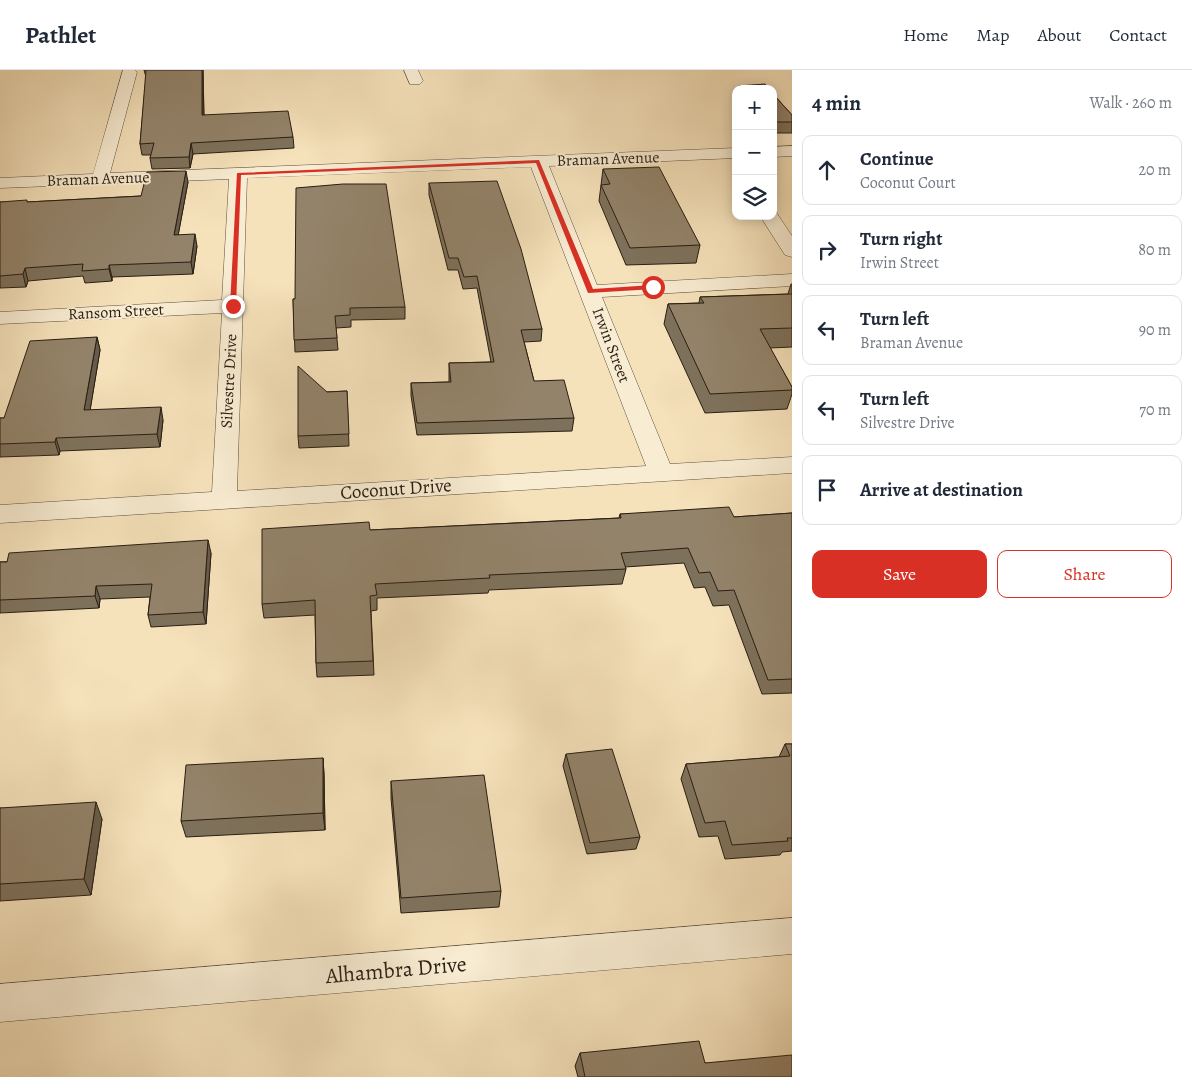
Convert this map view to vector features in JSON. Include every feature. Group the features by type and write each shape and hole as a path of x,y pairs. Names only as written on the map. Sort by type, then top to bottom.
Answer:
{"street":[{"path":"100,179 129,72"},
{"name":"Braman Avenue","path":"0,183 538,161 732,157"},
{"name":"Irwin Street","path":"538,161 661,472"},
{"name":"Silvestre Drive","path":"224,499 238,174"},
{"path":"773,220 792,250"},
{"path":"590,291 792,280"},
{"name":"Ransom Street","path":"0,318 233,306"},
{"name":"Coconut Drive","path":"0,514 792,465"},
{"name":"Alhambra Drive","path":"0,1003 792,936"}],"building":[{"path":"146,70 202,70 202,115 288,111 293,137 191,143 189,157 150,158 154,143 140,144"},
{"path":"777,98 792,115 792,122 777,122"},
{"path":"659,167 700,245 630,248 601,185 610,184 603,169"},
{"path":"186,171 174,235 195,234 191,262 109,265 109,269 82,271 83,264 25,268 23,274 0,276 0,202 141,196 147,172"},
{"path":"497,181 521,249 542,329 521,330 534,381 564,380 574,418 417,423 411,383 451,382 449,363 494,362 477,276 464,277 458,258 449,258 429,183"},
{"path":"343,184 386,184 405,307 350,308 350,315 335,316 337,338 294,340 293,299 295,299 296,188"},
{"path":"792,294 792,328 760,329 792,390 710,394 668,304 704,303 700,297"},
{"path":"97,337 84,410 161,407 157,434 56,438 55,442 0,444 0,418 4,418 30,341"},
{"path":"298,366 327,392 347,391 349,434 298,436"},
{"path":"729,507 734,517 792,513 792,679 768,680 734,590 718,591 710,572 699,573 688,548 621,553 626,569 489,575 490,578 375,584 377,595 370,596 373,661 316,663 315,600 262,604 262,529 369,522 370,530 621,518 620,514"},
{"path":"208,540 203,612 148,615 152,584 96,586 95,596 0,600 0,562 7,562 9,553"},
{"path":"785,744 792,744 792,838 787,838 788,841 732,845 725,821 705,823 686,764 790,756"},
{"path":"612,749 640,837 590,843 566,754"},
{"path":"323,758 323,813 181,821 186,765"},
{"path":"484,775 501,891 401,898 391,781"},
{"path":"96,802 84,879 0,884 0,808"},
{"path":"699,1041 705,1063 792,1055 792,1077 585,1077 580,1053"}],"route":[{"path":"233,306 238,174 538,161 590,291 653,287"}]}
